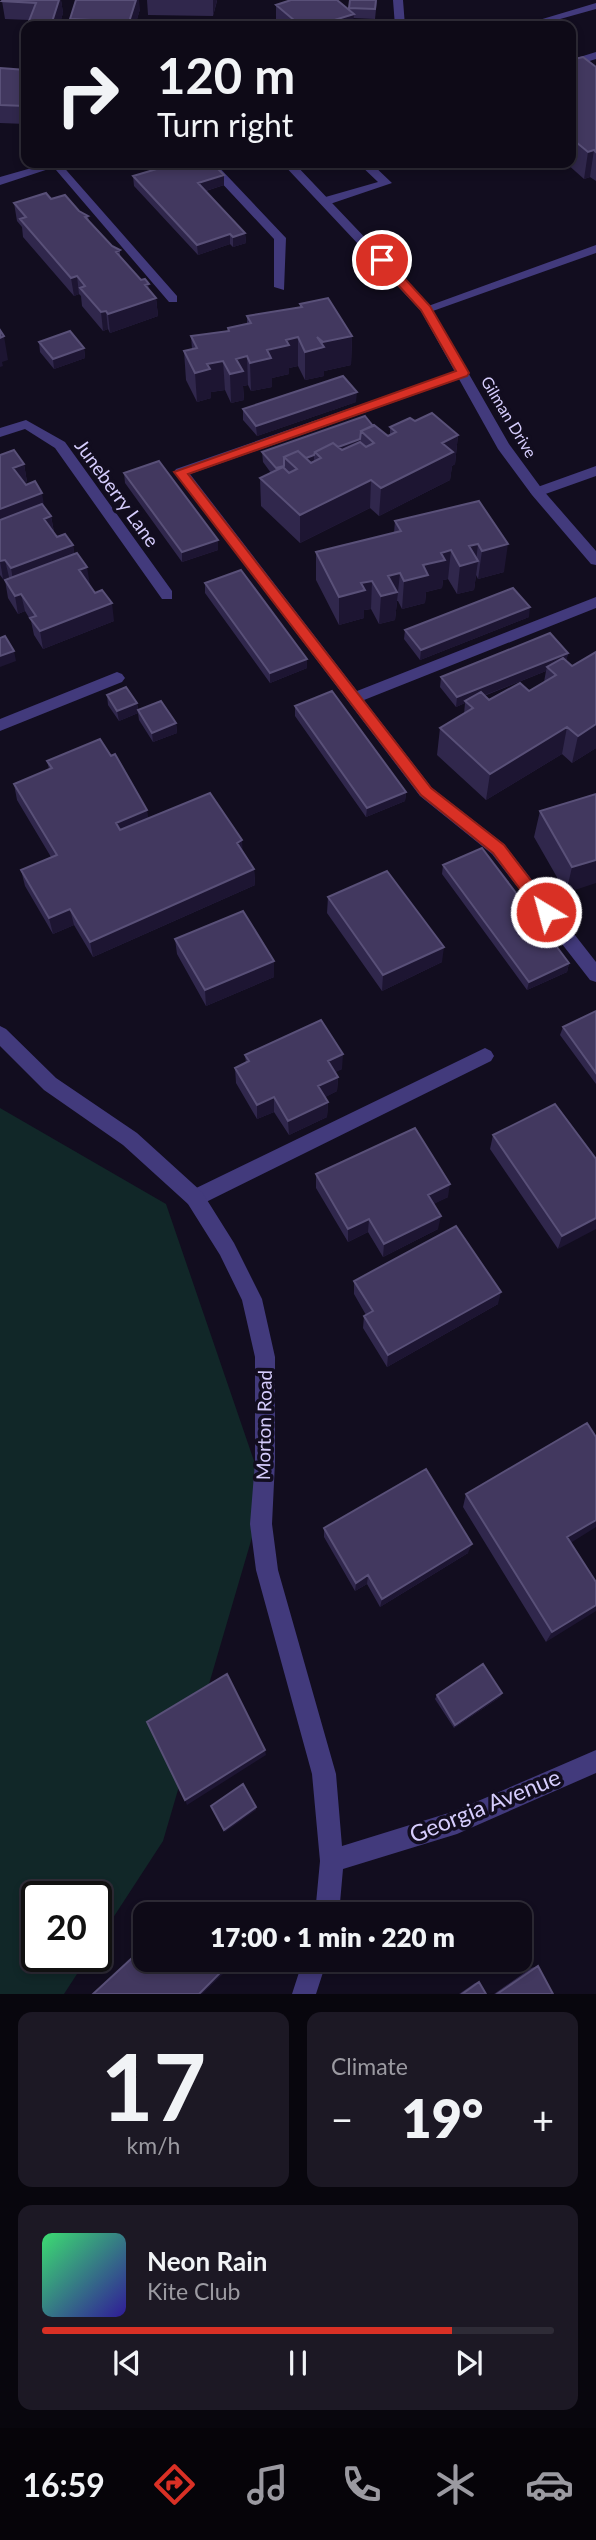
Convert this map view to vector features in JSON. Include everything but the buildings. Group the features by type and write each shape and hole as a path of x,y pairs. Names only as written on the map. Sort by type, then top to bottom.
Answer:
{"street":[{"path":"398,0 400,21"},
{"path":"542,21 596,6"},
{"path":"576,62 596,55"},
{"path":"0,181 44,168"},
{"path":"61,168 173,299"},
{"path":"214,168 280,238 280,287"},
{"name":"Gilman Drive","path":"293,168 426,309 503,446 537,492 596,560"},
{"path":"327,201 386,183 370,168"},
{"path":"426,309 596,249"},
{"path":"463,373 180,472 426,792 498,849 596,976"},
{"name":"Juneberry Lane","path":"0,433 26,424 60,445 167,595"},
{"path":"537,492 596,471"},
{"path":"355,698 596,602"},
{"path":"0,725 117,678"},
{"name":"Morton Road","path":"0,1034 50,1084 130,1139 195,1198 228,1250 252,1299 265,1357 265,1462 261,1524 267,1570 324,1773 332,1861 328,1902"},
{"path":"195,1198 485,1056"},
{"name":"Georgia Avenue","path":"332,1861 457,1822 596,1761"},
{"path":"304,1994 311,1972"}],"green space":[{"path":"0,1108 166,1204 265,1493 163,1841 112,1919 112,1881 21,1881 21,1972 78,1972 64,1994 0,1994"}],"route":[{"path":"382,260 426,309 463,373 180,472 426,792 498,849 546,912"}]}
